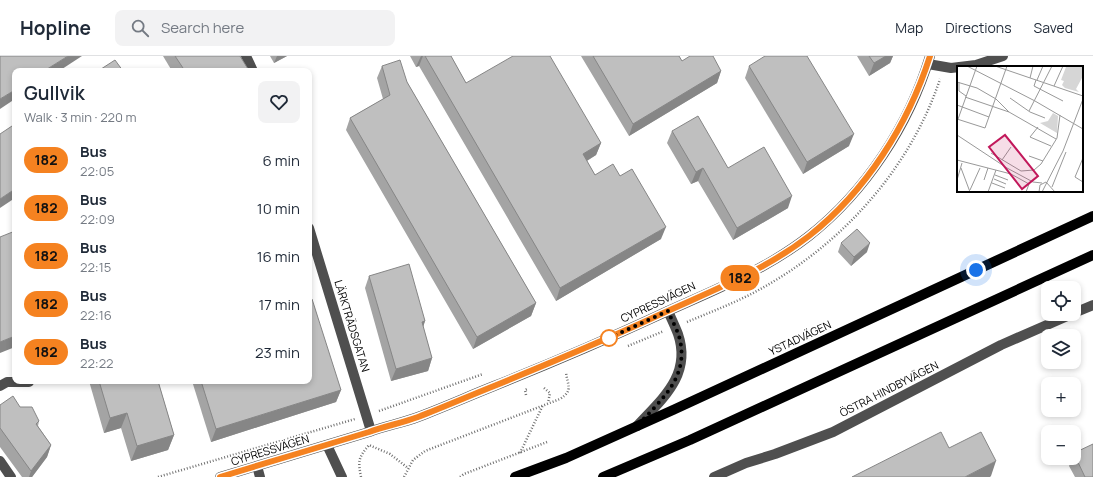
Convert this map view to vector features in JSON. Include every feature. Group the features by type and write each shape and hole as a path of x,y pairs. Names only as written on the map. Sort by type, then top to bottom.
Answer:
{"main road":[{"name":"YSTADVÄGEN","path":"515,477 566,458 637,426 1093,216"},
{"path":"603,477 690,440 1093,255"}],"street":[{"path":"246,56 252,68"},
{"path":"964,66 1004,56"},
{"path":"929,60 951,68 957,67"},
{"name":"CYPRESSVÄGEN","path":"220,477 417,417 538,369 736,280 783,255 811,234 856,190 897,133 913,100 929,60"},
{"name":"LÄRKTRÄDSGATAN","path":"312,238 371,431"},
{"name":"ÖSTRA HINDBYVÄGEN","path":"1081,310 1093,305"},
{"path":"637,426 664,397 675,381 681,366 682,350 678,334 668,311"},
{"name":"ÖSTRA HINDBYVÄGEN","path":"714,477 746,463 776,454 833,432 1001,345 1057,321"},
{"path":"0,386 7,382 12,382"},
{"path":"327,445 342,477"},
{"path":"0,461 11,477"},
{"path":"256,466 260,477"}],"path":[{"path":"404,477 413,460 425,451 560,399 568,392 569,388 566,372"},
{"path":"158,477 366,416 485,373"},
{"path":"544,388 550,393 548,403"},
{"path":"525,390 526,395"},
{"path":"520,453 543,405"},
{"path":"460,477 464,474 547,442"},
{"path":"361,477 358,465 360,455 369,446 390,454 408,468"}],"building":[{"path":"0,56 68,56 49,68 12,68 12,92 0,99"},
{"path":"175,56 240,56 247,68 183,68"},
{"path":"425,56 451,56 466,83 513,56 550,56 601,143 583,154 595,175 613,164 620,176 632,169 666,227 560,288"},
{"path":"593,56 679,56 682,61 690,56 713,56 721,71 633,124"},
{"path":"765,56 807,56 854,134 807,162 749,66"},
{"path":"869,56 886,56 874,63"},
{"path":"115,60 121,68 103,68"},
{"path":"400,60 407,82 536,303 477,337 350,118 390,95 382,66"},
{"path":"698,116 728,168 764,147 792,196 737,228 703,168 696,172 672,131"},
{"path":"12,126 12,191 0,199 0,134"},
{"path":"857,229 870,243 854,257 841,243"},
{"path":"12,232 12,337 0,342 0,237"},
{"path":"409,264 425,321 422,322 432,358 396,369 369,276"},
{"path":"312,299 341,390 216,429 202,384 312,384"},
{"path":"100,384 159,384 174,435 137,446 127,413 110,418"},
{"path":"13,396 20,407 32,407 39,421 36,424 51,445 31,471 0,428 0,405"},
{"path":"941,432 949,448 981,432 996,461 965,477 852,477"},
{"path":"1093,444 1093,477 1085,477 1079,465 1081,465 1081,450"}],"bus line":[{"name":"182","path":"220,477 417,417 538,369 616,335 736,280 783,255 811,234 856,190 897,133 913,100 930,56"}],"route":[{"path":"609,338 668,311 678,334 682,350 681,366 675,381 664,397 637,426 976,270"}]}
